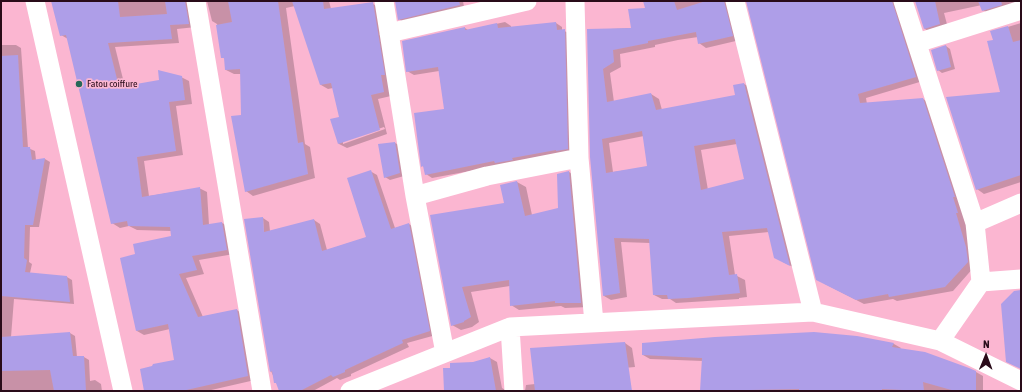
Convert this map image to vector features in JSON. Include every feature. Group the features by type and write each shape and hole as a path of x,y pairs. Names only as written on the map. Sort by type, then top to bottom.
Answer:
{"street":[{"path":"35,1 123,391"},
{"path":"196,1 262,391"},
{"path":"384,1 415,196 445,353"},
{"path":"389,33 527,1"},
{"path":"575,1 579,158 594,323"},
{"path":"735,1 813,312"},
{"path":"903,1 975,223 981,282 940,341"},
{"path":"917,43 1021,10"},
{"path":"415,196 487,176 579,158"},
{"path":"975,223 1021,203"},
{"path":"981,282 1021,279"},
{"path":"350,391 510,327 813,312 940,341 1021,381"},
{"path":"510,327 514,391"}],"building":[{"path":"51,1 118,1 120,17 167,14 165,1 185,1 189,24 170,25 172,39 108,43 119,87 159,80 158,70 182,76 185,100 169,102 176,151 137,157 142,197 200,187 203,225 222,222 227,250 192,256 197,270 179,274 198,317 237,309 248,376 182,391 144,391 140,369 152,366 153,364 174,360 168,324 136,331 120,258 135,254 133,244 171,236 170,227 128,226 127,221 111,224 66,35 60,36"},
{"path":"228,1 278,1 298,143 303,142 308,174 245,192 231,116 241,115 240,69 225,70 224,58 221,58 216,25 232,22"},
{"path":"292,1 323,1 324,9 373,2 385,75 381,75 384,92 371,95 380,130 338,144 330,119 339,117 331,83 320,85"},
{"path":"395,1 459,1 460,5 398,20"},
{"path":"643,1 674,1 677,10 706,1 724,1 733,36 698,44 696,32 648,41 648,43 613,50 614,62 603,69 607,102 651,93 656,110 735,95 733,85 744,83 790,266 774,258 767,228 722,232 729,275 737,274 740,293 668,299 667,295 653,295 649,239 614,238 620,293 603,296 590,157 587,29 631,28 628,9 645,8","holes":["642,131 647,166 606,173 602,139","735,139 744,179 701,190 694,146"]},
{"path":"746,1 892,1 916,77 858,94 860,103 923,98 955,197 953,197 958,213 956,213 966,247 968,262 945,287 889,297 888,294 856,300 816,280"},
{"path":"915,1 935,1 940,24 924,29"},
{"path":"978,1 1001,1 1002,5 982,11"},
{"path":"556,22 557,30 565,29 568,149 512,158 513,160 495,163 494,161 425,175 423,166 421,167 414,113 444,109 438,67 406,72 402,41 465,27 465,30 497,23 498,28"},
{"path":"1008,26 1013,42 1021,40 1021,175 976,190 946,97 1000,92 987,41 993,40 990,31"},
{"path":"946,45 951,67 937,71 931,50"},
{"path":"18,55 23,147 30,147 32,160 45,158 33,225 25,225 24,258 27,260 25,272 67,276 70,302 1,296 1,56"},
{"path":"395,142 400,173 384,178 378,144"},
{"path":"371,170 391,229 409,223 430,331 402,340 403,343 345,370 345,372 333,377 331,375 300,391 279,391 276,383 274,383 272,371 270,372 244,219 263,217 264,232 314,219 322,251 366,237 347,178"},
{"path":"569,171 581,303 555,303 555,301 510,306 509,280 462,287 471,317 464,322 451,326 430,215 504,203 500,185 517,181 525,216 558,208 557,174"},
{"path":"1021,290 1021,369 1006,362 1001,304 1014,291"},
{"path":"70,332 73,356 84,356 86,391 54,391 50,370 1,371 1,337"},
{"path":"814,332 857,336 894,343 892,347 925,352 969,368 976,371 976,391 955,391 923,382 924,391 882,389 882,391 799,391 799,389 700,391 702,358 642,355 642,343 715,337"},
{"path":"625,342 632,391 535,391 530,348"},
{"path":"490,357 496,391 444,391 443,368 450,368 450,363 473,362"}],"place":[{"name":"Fatou coiffure","path":"79,84"}]}
